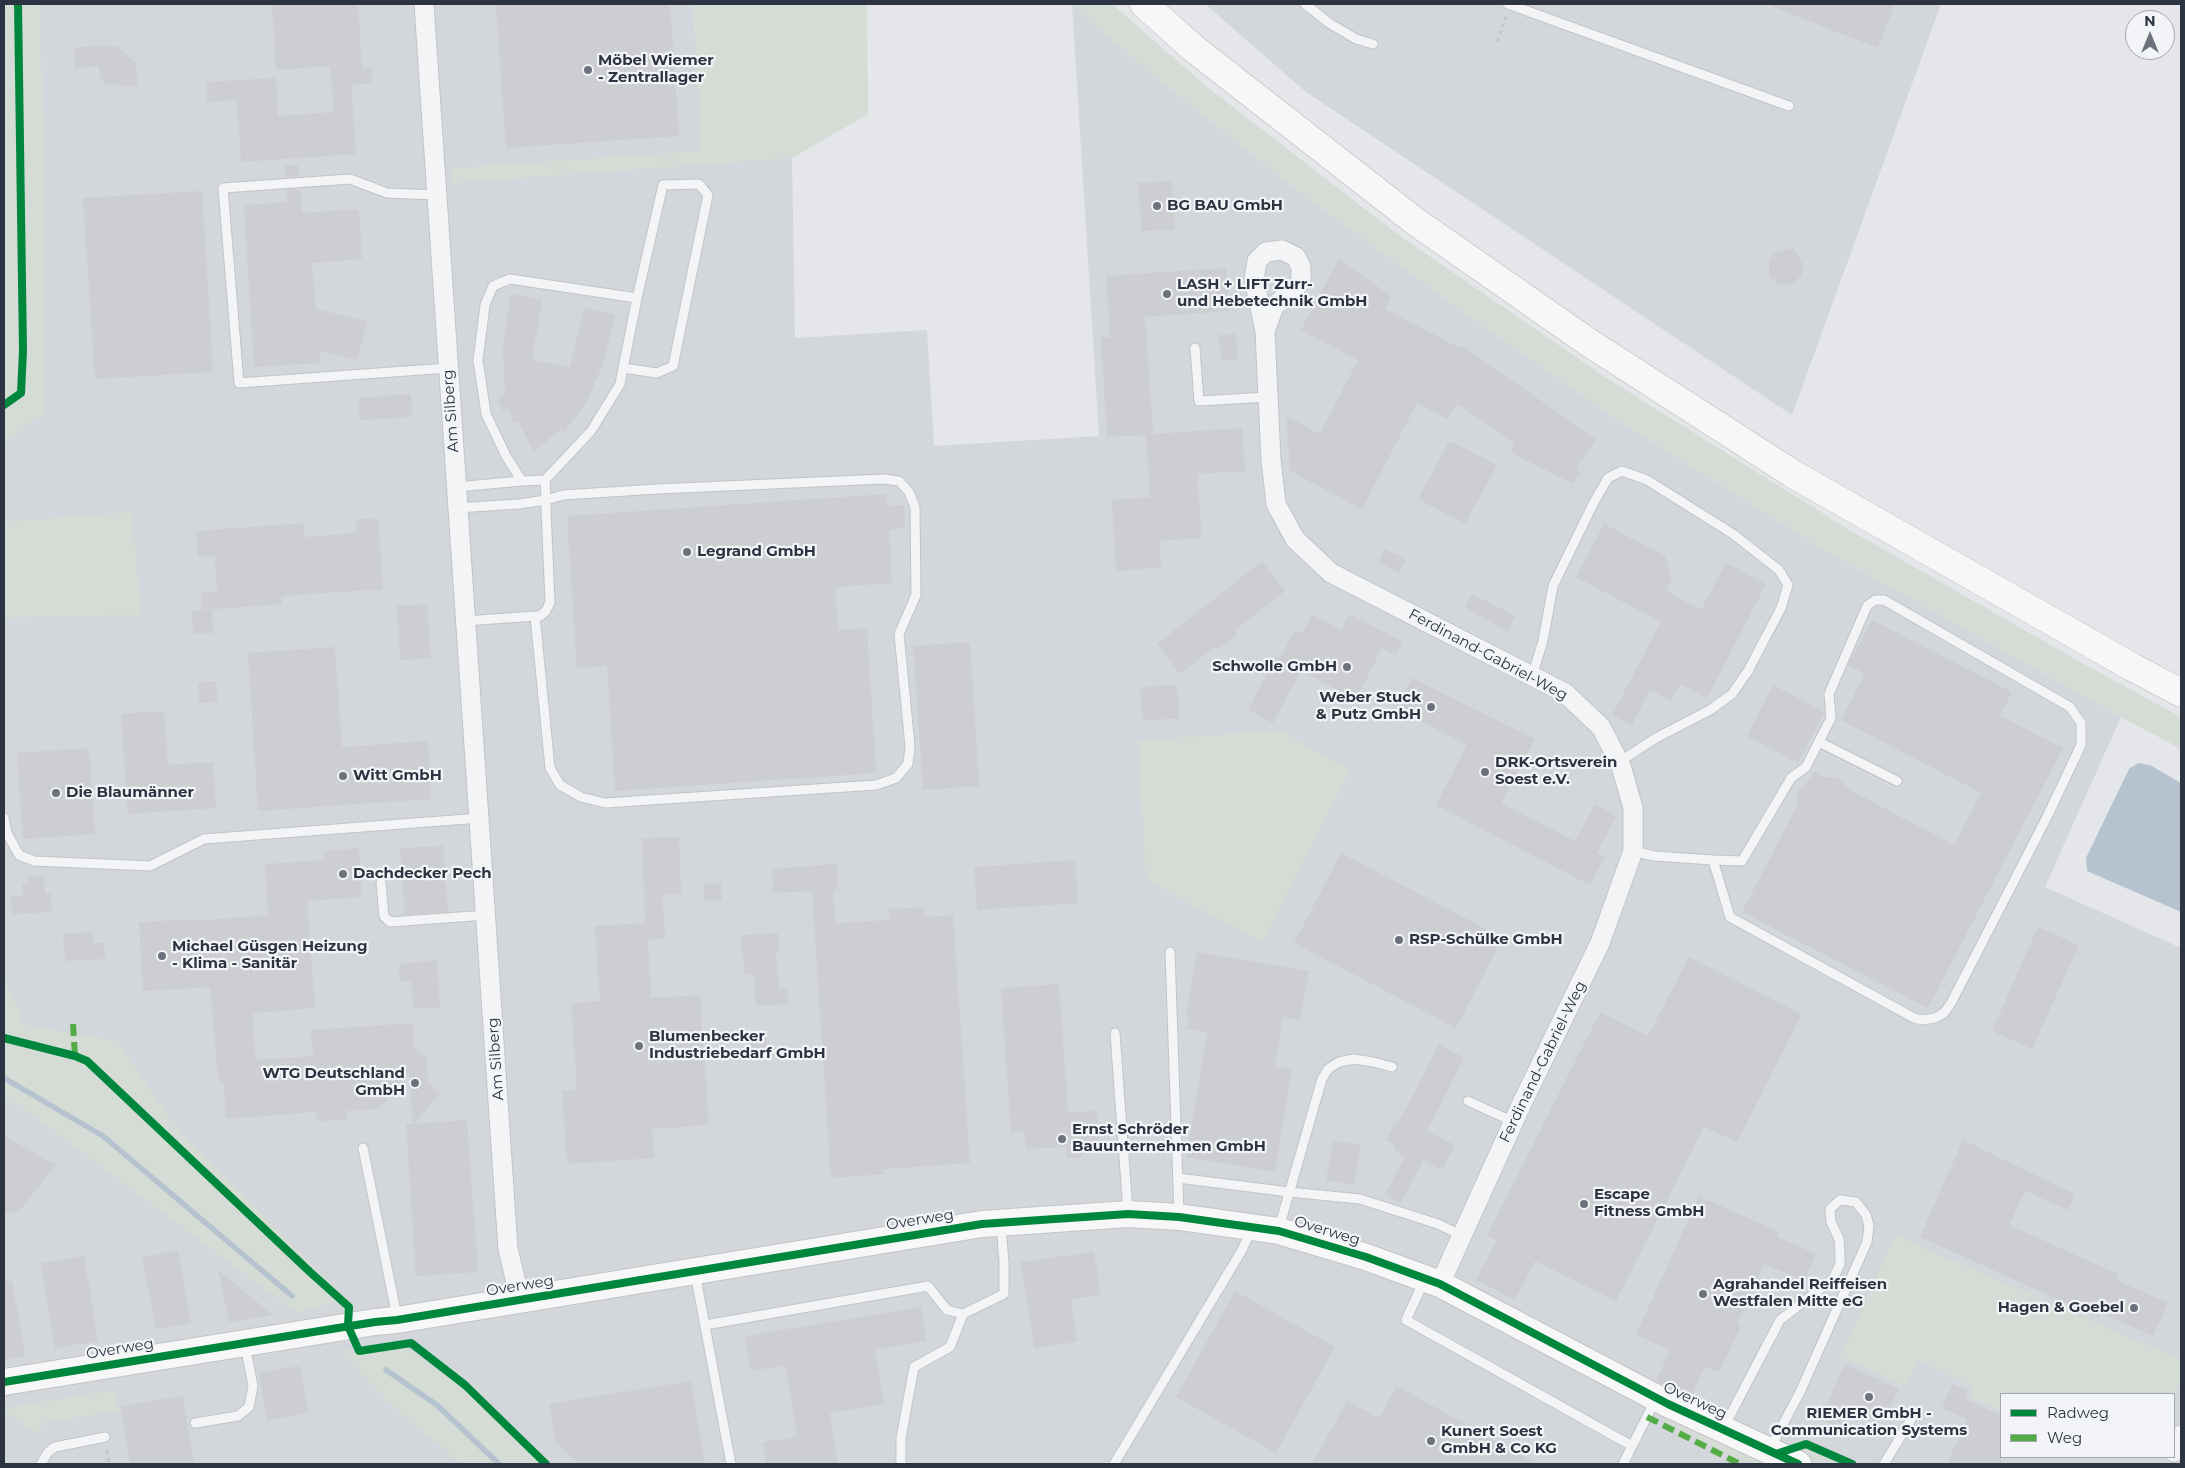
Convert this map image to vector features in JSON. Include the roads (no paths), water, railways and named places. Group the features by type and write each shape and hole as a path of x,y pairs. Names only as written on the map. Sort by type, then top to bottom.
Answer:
{"highway":[{"path":"1144,4 1193,48 1416,222 1588,342 1793,474 2181,693"}],"street":[{"name":"Am Silberg","path":"424,4 457,508 487,915 508,1249 520,1299"},
{"name":"Ferdinand-Gabriel-Weg","path":"1265,331 1271,460 1276,504 1295,539 1331,572 1565,693 1601,727 1619,762 1632,808 1632,851 1600,943 1514,1122 1463,1236 1432,1282"},
{"name":"Overweg","path":"4,1382 972,1226 1128,1214 1179,1217 1279,1231 1366,1258 1432,1282 1657,1398 1798,1464"},
{"path":"2175,1450 2181,1435"}],"lane":[{"path":"1305,4 1329,23 1356,39 1373,44"},
{"path":"1509,4 1789,106"},
{"path":"436,195 387,193 350,179 224,188 239,383 448,368"},
{"path":"456,487 545,480 591,431 620,384 623,368 637,298 663,185 699,184 708,195 674,366 657,373 623,368"},
{"path":"522,482 506,456 486,414 484,405 478,360 485,305 493,286 510,279 637,298"},
{"path":"1195,348 1199,401 1268,397"},
{"path":"1532,676 1543,642 1554,586 1600,491 1608,478 1622,471 1647,480 1733,534 1779,570 1788,585 1781,608 1748,671 1732,694 1710,710 1656,738 1619,762"},
{"path":"457,508 546,500 563,495 884,479 899,481 909,492 914,507 916,594 899,634 910,746 908,764 896,778 876,784 605,803 581,797 560,786 550,768 535,616"},
{"path":"465,621 540,616 546,610 550,602 545,480"},
{"path":"1632,851 1654,856 1742,861 1791,778 1806,767 1819,742 1831,718 1829,694 1867,606 1875,600 1884,600 2059,700 2070,707 2081,723 2081,745 2047,817 1951,1003 1944,1014 1935,1018 1923,1020 1914,1018 1730,917 1713,860"},
{"path":"1819,742 1897,781"},
{"path":"4,818 7,833 19,855 34,861 150,866 204,839 480,818"},
{"path":"382,883 384,916 390,922 487,915"},
{"path":"1170,952 1179,1217"},
{"path":"1115,1033 1128,1214"},
{"path":"1279,1231 1322,1079 1328,1069 1339,1062 1354,1060 1373,1062 1392,1068"},
{"path":"1468,1101 1514,1122"},
{"path":"363,1148 397,1320"},
{"path":"1178,1178 1360,1199 1438,1224 1463,1236"},
{"path":"1722,1429 1780,1320 1833,1278 1840,1264 1839,1239 1831,1222 1830,1209 1840,1200 1856,1202 1866,1215 1869,1226 1867,1242 1800,1392 1769,1451"},
{"path":"704,1325 928,1286 947,1310 963,1314 1004,1294 1001,1223"},
{"path":"1114,1464 1242,1250 1252,1227"},
{"path":"694,1271 731,1464"},
{"path":"1432,1282 1406,1320 1632,1446"},
{"path":"901,1464 901,1438 914,1367 950,1347 963,1314"},
{"path":"195,1422 238,1416 249,1407 253,1386 245,1343"},
{"path":"1623,1464 1657,1398"},
{"path":"1884,1464 1916,1411"},
{"path":"40,1464 48,1452 55,1447 105,1437"}],"water":[{"path":"2138,763 2150,765 2181,783 2181,912 2087,871 2086,858 2129,769"}],"waterway":[{"path":"4,1078 103,1136 292,1296"},
{"path":"386,1370 437,1405 499,1464"}],"place":[{"name":"Möbel Wiemer - Zentrallager","path":"588,70"},
{"name":"BG BAU GmbH","path":"1157,206"},
{"name":"LASH + LIFT Zurr- und Hebetechnik GmbH","path":"1167,294"},
{"name":"Legrand GmbH","path":"687,552"},
{"name":"Schwolle GmbH","path":"1347,667"},
{"name":"Weber Stuck & Putz GmbH","path":"1431,707"},
{"name":"DRK-Ortsverein Soest e.V.","path":"1485,772"},
{"name":"Witt GmbH","path":"343,776"},
{"name":"Die Blaumänner","path":"56,793"},
{"name":"Dachdecker Pech","path":"343,874"},
{"name":"RSP-Schülke GmbH","path":"1399,940"},
{"name":"Michael Güsgen Heizung - Klima - Sanitär","path":"162,956"},
{"name":"Blumenbecker Industriebedarf GmbH","path":"639,1046"},
{"name":"WTG Deutschland GmbH","path":"415,1083"},
{"name":"Ernst Schröder Bauunternehmen GmbH","path":"1062,1139"},
{"name":"Escape Fitness GmbH","path":"1584,1204"},
{"name":"Agrahandel Reiffeisen Westfalen Mitte eG","path":"1703,1294"},
{"name":"Hagen & Goebel","path":"2134,1308"},
{"name":"RIEMER GmbH - Communication Systems","path":"1869,1397"},
{"name":"Kunert Soest GmbH & Co KG","path":"1431,1441"}]}
